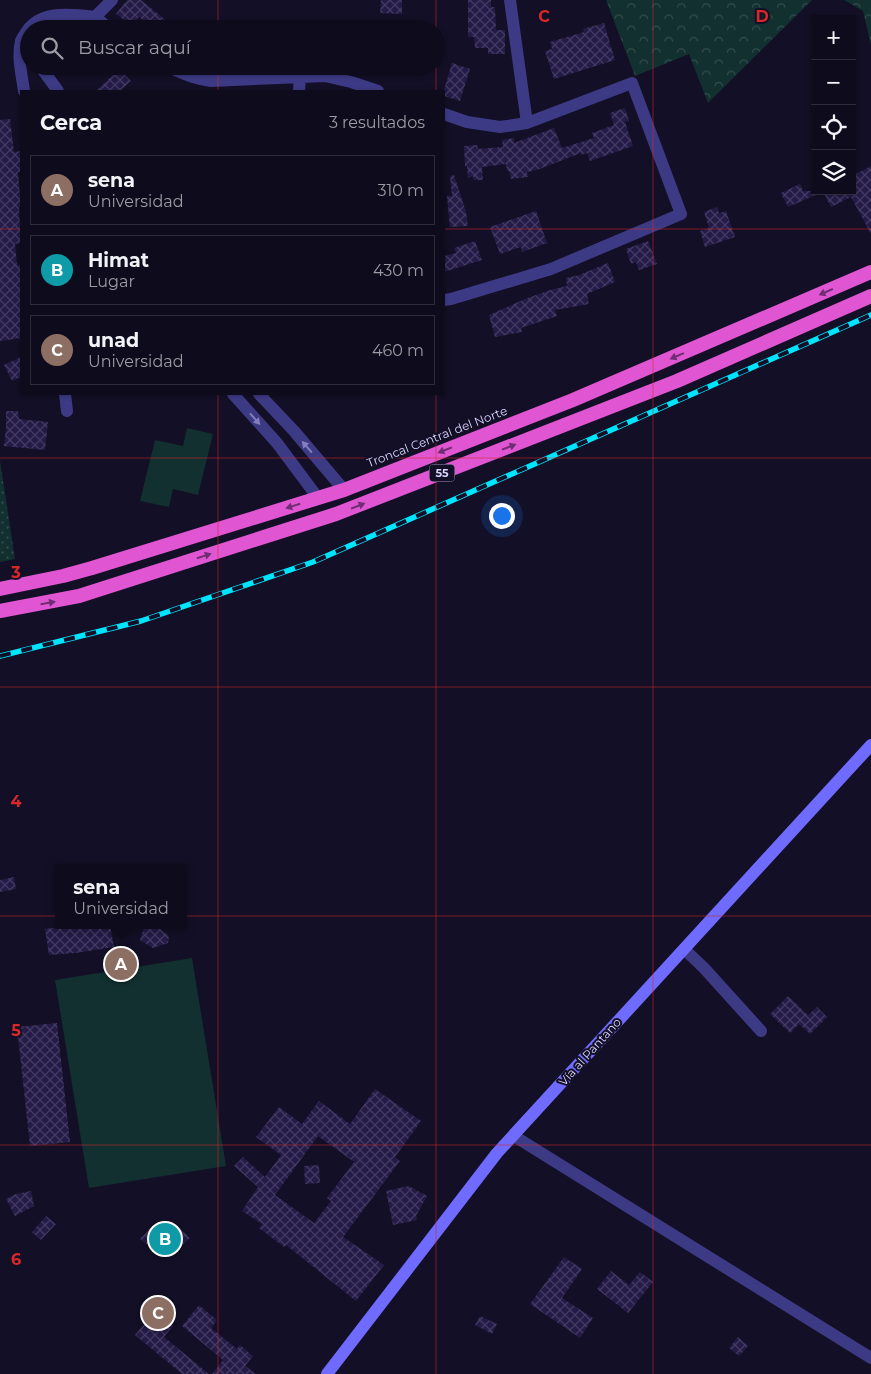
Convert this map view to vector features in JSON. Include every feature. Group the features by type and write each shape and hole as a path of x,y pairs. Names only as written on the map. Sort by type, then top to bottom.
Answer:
{"highway":[{"name":"Troncal Central del Norte","path":"0,589 92,568 344,490 573,400 871,272"},
{"name":"55","path":"0,611 79,596 336,514 677,381 871,296"}],"main road":[{"name":"Vía al Pantano","path":"327,1374 497,1153 871,745"}],"street":[{"path":"95,17 112,0"},
{"path":"510,0 527,123"},
{"path":"42,20 61,14 78,14 95,17 99,20"},
{"path":"22,75 24,90"},
{"path":"46,75 57,90"},
{"path":"184,75 211,81 280,85 300,77 325,76 375,90"},
{"path":"299,90 300,77"},
{"path":"445,114 467,122 500,127 527,123 632,83 681,214 550,269 445,300"},
{"path":"65,395 67,411"},
{"path":"260,395 294,431 344,490"},
{"path":"239,396 318,498"},
{"path":"684,949 761,1030"},
{"path":"514,1136 871,1358"}],"green space":[{"path":"606,0 812,0 708,103 689,54 635,76"},
{"path":"844,0 871,0 871,45 863,11"},
{"path":"187,428 213,434 198,495 173,489 169,507 140,501 155,440 183,446"},
{"path":"0,461 15,559 0,562"},
{"path":"192,958 226,1166 89,1188 55,980"}],"building":[{"path":"127,0 141,0 166,20 143,20 139,17 137,20 124,20 116,14"},
{"path":"381,0 402,0 402,14 380,13"},
{"path":"468,0 491,0 491,7 495,7 496,30 505,30 505,54 488,54 488,48 475,48 474,37 468,37"},
{"path":"604,23 615,60 554,79 545,51 552,49 550,42 584,32 583,29"},
{"path":"452,63 470,69 460,101 445,96 444,90"},
{"path":"113,75 125,75 131,81 121,90 97,90"},
{"path":"625,108 629,121 625,122 633,146 590,161 587,153 581,155 581,153 527,172 528,177 511,179 506,164 482,167 483,180 474,180 473,176 468,178 464,146 477,145 478,149 503,147 502,140 514,138 514,143 554,128 562,148 594,138 592,133 614,125 610,113"},
{"path":"10,119 14,152 20,151 20,172 18,172 20,243 15,244 17,265 20,265 20,338 0,341 0,120"},
{"path":"871,166 871,234 851,197 831,207 825,195 856,195 856,174"},
{"path":"454,175 466,212 468,226 450,227 447,196 452,196 450,176"},
{"path":"800,184 803,191 811,191 811,195 816,195 788,207 781,193"},
{"path":"717,207 719,213 726,211 735,237 705,247 700,231 709,228 704,212"},
{"path":"536,211 547,243 522,252 521,247 500,254 490,227"},
{"path":"475,241 482,260 445,272 445,256 456,253 454,248"},
{"path":"648,241 657,264 639,270 636,262 631,264 626,249"},
{"path":"608,263 615,282 587,294 589,304 555,310 557,316 521,328 522,332 495,337 489,315 525,299 567,286 566,278 579,275"},
{"path":"20,357 20,377 12,381 4,365"},
{"path":"6,411 18,411 19,419 48,422 45,450 4,446"},
{"path":"14,877 16,889 0,892 0,880"},
{"path":"45,929 111,929 114,947 49,955"},
{"path":"143,929 160,929 169,936 168,943 153,948 140,940"},
{"path":"788,996 808,1015 817,1007 827,1017 810,1034 799,1024 790,1033 770,1014"},
{"path":"57,1023 70,1142 30,1146 17,1027"},
{"path":"375,1089 421,1121 395,1157 400,1161 343,1237 384,1265 356,1301 286,1245 284,1247 259,1228 262,1224 242,1211 258,1187 234,1166 243,1157 265,1177 281,1155 256,1137 279,1107 302,1124 319,1101 350,1124","holes":["318,1136 354,1162 327,1198 331,1201 314,1223 275,1195"]},
{"path":"319,1165 320,1183 305,1184 304,1166"},
{"path":"409,1186 427,1196 416,1216 417,1220 393,1225 386,1191"},
{"path":"31,1191 34,1206 15,1216 6,1199 16,1194"},
{"path":"46,1216 56,1224 41,1240 32,1232"},
{"path":"176,1224 190,1238 175,1252 168,1246 160,1255 140,1239 152,1226"},
{"path":"564,1257 582,1269 562,1298 593,1318 580,1338 530,1304"},
{"path":"611,1271 629,1285 640,1272 653,1282 628,1313 597,1289"},
{"path":"199,1305 217,1320 211,1328 237,1349 240,1345 253,1356 245,1366 256,1374 212,1374 223,1360 182,1326"},
{"path":"155,1311 173,1326 164,1337 209,1374 182,1374 135,1335"},
{"path":"480,1316 497,1324 492,1334 475,1325"},
{"path":"738,1337 748,1346 739,1356 729,1348"}],"railway":[{"path":"0,656 141,621 313,562 871,315"}],"place":[{"name":"sena","path":"121,964"},
{"name":"Himat","path":"165,1239"},
{"name":"unad","path":"158,1313"}]}
